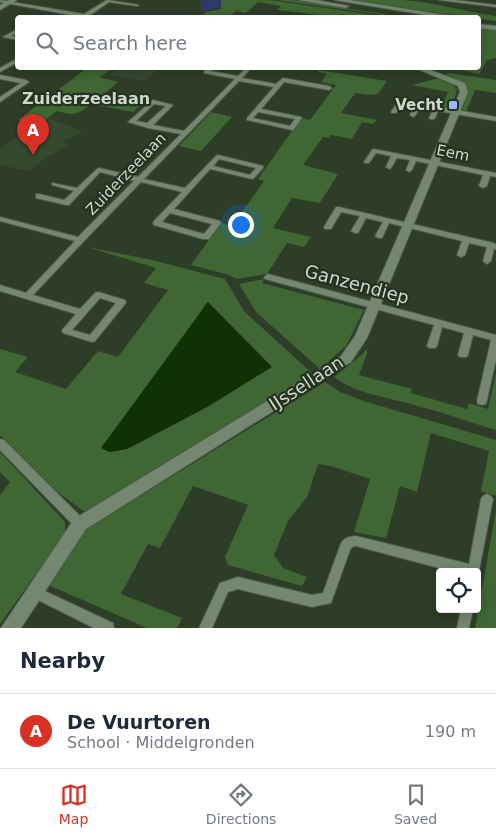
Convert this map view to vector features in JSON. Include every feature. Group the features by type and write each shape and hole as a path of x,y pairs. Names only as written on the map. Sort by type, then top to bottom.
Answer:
{"street":[{"path":"301,0 413,15"},
{"path":"337,0 413,15"},
{"path":"441,0 496,6"},
{"path":"0,1 12,1 75,15"},
{"path":"0,8 12,1"},
{"path":"87,15 108,1 137,5"},
{"path":"481,20 496,22"},
{"path":"481,26 496,28"},
{"path":"15,32 6,37 15,38"},
{"path":"0,70 15,61"},
{"path":"208,70 206,72 278,86"},
{"name":"Zuiderzeelaan","path":"28,296 246,70"},
{"name":"IJssellaan","path":"10,628 80,524 346,359 361,338 464,92 462,85 424,70"},
{"path":"0,77 26,82 0,100"},
{"path":"257,110 299,118 292,128 248,119 283,80 329,88"},
{"path":"148,126 170,105 153,102 131,122 148,126 185,133"},
{"path":"394,112 400,102 496,119"},
{"path":"413,115 418,105"},
{"path":"432,118 436,109"},
{"name":"Eem","path":"367,162 374,151 496,175"},
{"path":"389,167 394,155"},
{"path":"169,210 217,223 206,237 157,223 186,191 218,157 261,167 252,177 209,167"},
{"name":"Eem","path":"409,170 414,159"},
{"path":"39,196 66,203 99,170 186,191"},
{"name":"Eem","path":"483,186 487,173"},
{"path":"54,184 79,190"},
{"path":"328,227 338,209 494,246 486,261"},
{"path":"355,231 364,215"},
{"path":"0,219 80,240"},
{"path":"379,236 387,220"},
{"path":"461,255 466,240"},
{"name":"Ganzendiep","path":"268,277 496,339 482,401"},
{"path":"0,288 82,313"},
{"path":"98,294 122,302 92,339 66,331 82,313 98,294"},
{"path":"432,346 439,323"},
{"path":"463,355 469,331"},
{"path":"0,443 80,524"},
{"path":"475,568 487,499"},
{"path":"205,628 224,587 238,583 312,601 327,599 344,547 349,542 356,541 459,568"},
{"path":"34,592 108,628"},
{"path":"463,628 466,613"}],"shaded area":[{"path":"210,0 269,0 375,15 321,15 277,10 281,6 258,2 246,13 236,11 231,15 202,15 206,12 222,9"},
{"path":"277,0 292,0 390,15"},
{"path":"348,0 415,1 496,16 496,21 481,19 481,15 454,15"},
{"path":"481,28 496,30 496,58 487,60 479,74 464,71 481,70"},
{"path":"84,70 111,70 99,77 118,82 105,93 145,101 133,112 91,104 76,113 68,114 57,111 39,124 18,120"},
{"path":"116,70 158,70 144,81 109,75"},
{"path":"319,70 387,81 378,94 355,93 341,113 377,120 373,124 362,122 352,139 331,135 329,138 323,137 303,165 338,174 320,203 292,198 273,228 311,237 304,247 287,243 267,274 237,279 191,265 221,223 233,225 264,181 258,179 301,118 310,120 336,85 321,82 327,74 318,72"},
{"path":"449,73 496,80 496,93 475,90 466,112 462,111 467,88 444,75"},
{"path":"439,78 453,85 457,90 451,109 441,107 448,92 412,85"},
{"path":"211,112 232,117 201,151 179,146"},
{"path":"49,118 83,131 64,142 69,144 49,155 29,171 0,165 0,149 13,139"},
{"path":"87,247 152,260 225,279 244,311 313,374 134,482 93,509 85,512 55,490 0,435 0,349 28,357 15,372 66,389 98,351 118,357 168,290 144,283 156,268","holes":["207,302 271,367 207,407 127,449 109,452"]},
{"path":"264,279 262,283 364,310 346,346 320,369 256,312 239,284"},
{"path":"208,302 272,367 207,407 127,449 109,452 101,448"},
{"path":"367,348 367,354 359,375 412,389 411,393 467,409 469,403 488,409 496,373 496,430 362,391 342,383 334,377 363,354"},
{"path":"325,382 340,392 364,401 496,440 496,496 481,491 489,451 431,433 417,492 400,486 386,538 354,532 370,479 331,466 318,464 307,497 288,521 274,555 283,568 307,577 302,586 228,565 225,557 248,505 193,486 160,548 148,544 121,594 182,618 177,628 147,628 48,585 88,528"},
{"path":"0,452 65,522 65,531 0,624 0,495 10,482 0,472"},
{"path":"496,510 496,628 475,628 478,613 481,613 481,594"}],"place":[{"name":"Vecht","path":"453,105"},
{"name":"De Vuurtoren","path":"33,155"}],"district":[{"name":"Zuiderzeelaan","path":"86,98"}]}
